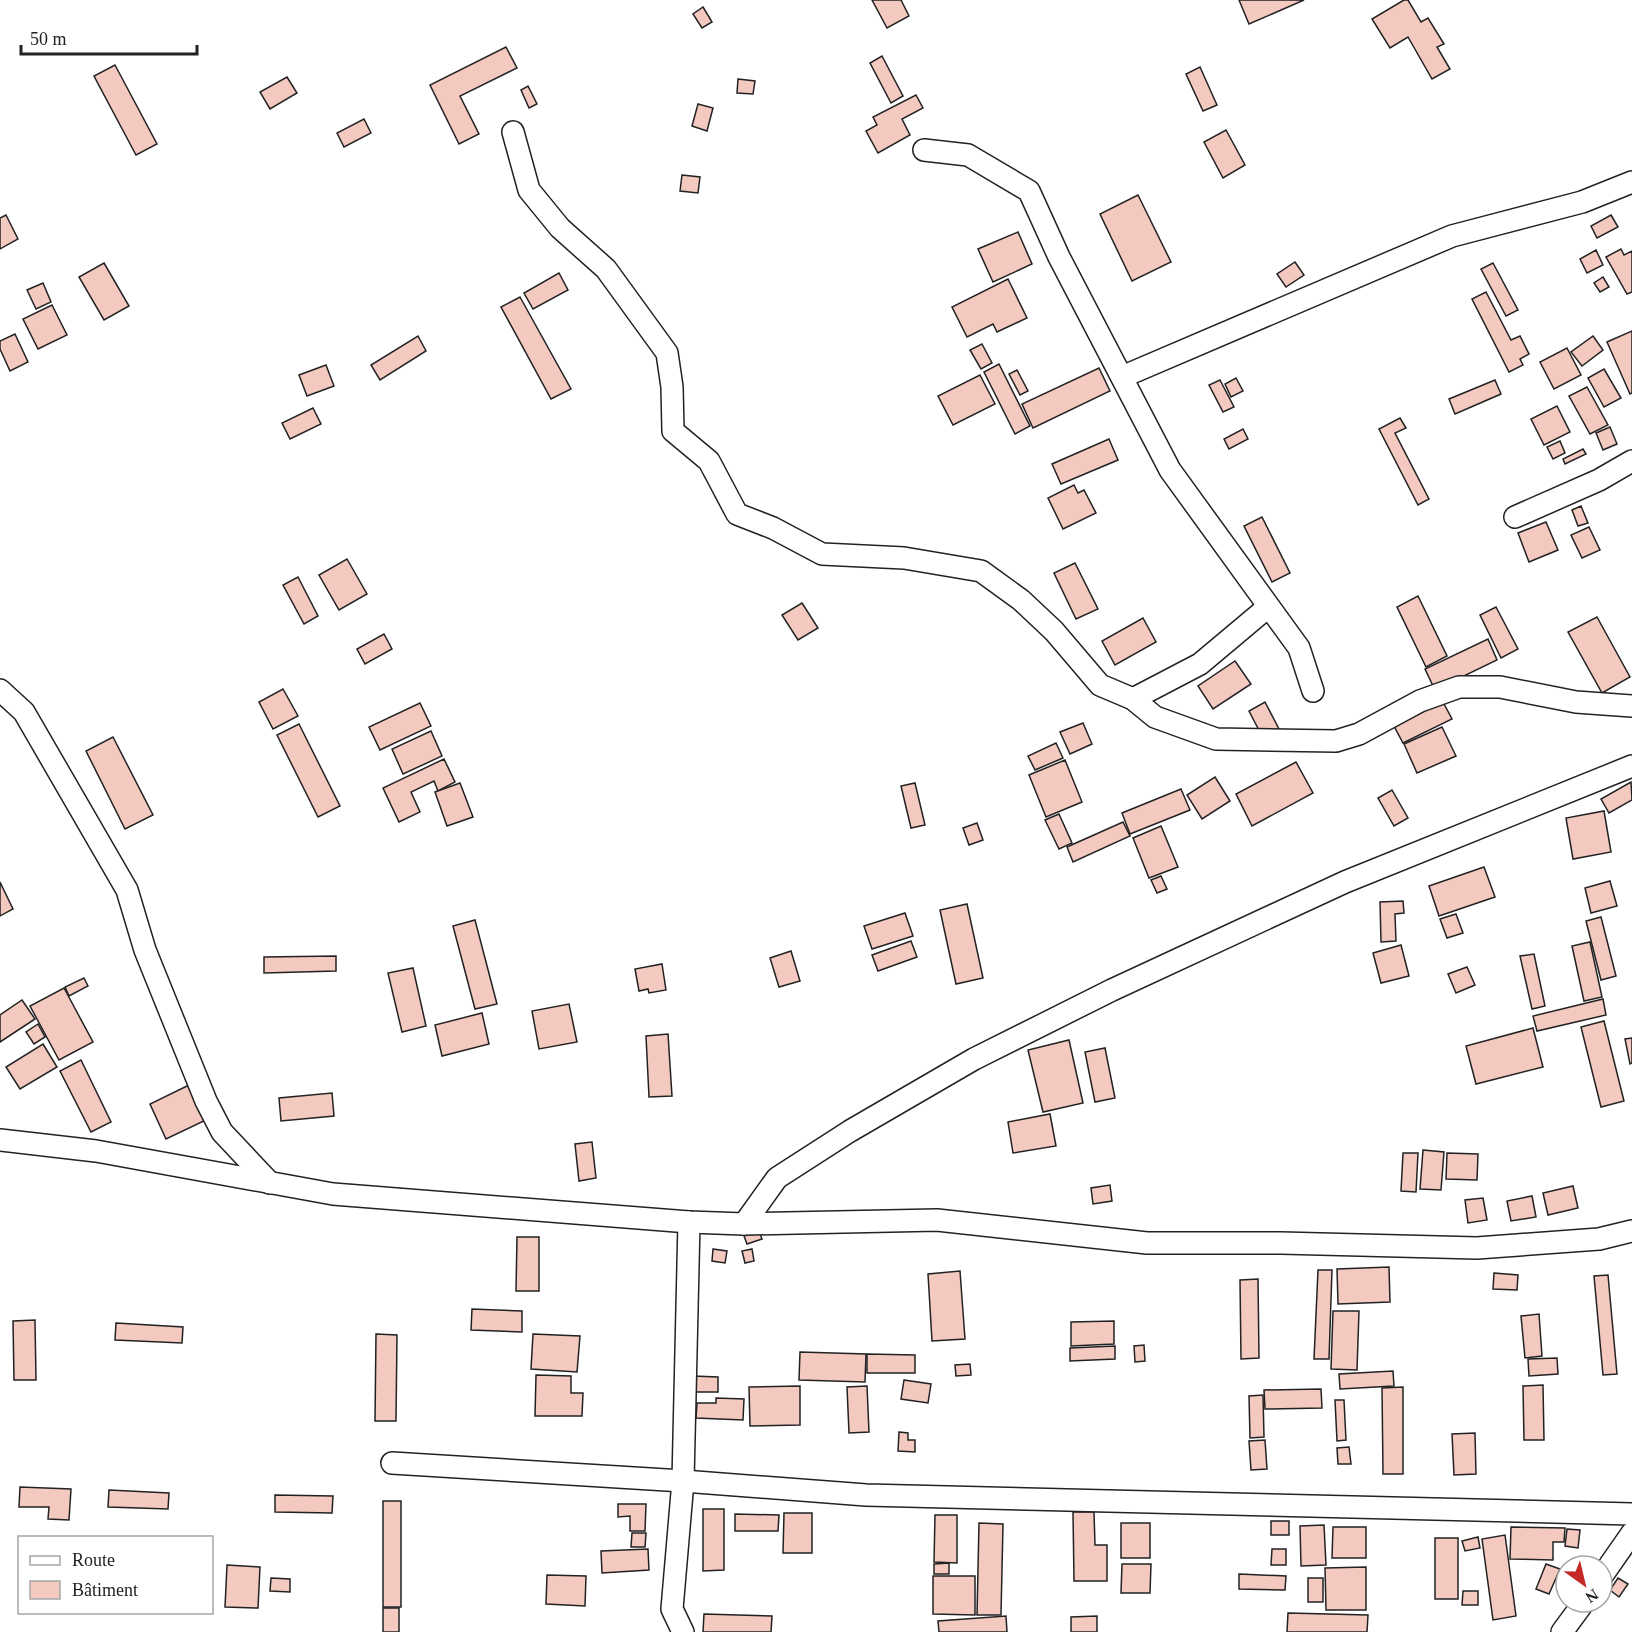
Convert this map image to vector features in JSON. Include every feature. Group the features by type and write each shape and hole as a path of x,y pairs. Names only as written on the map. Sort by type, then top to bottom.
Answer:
{"street":[{"path":"513,132 529,190 560,228 606,269 667,353 672,387 674,431 709,461 737,514 773,528 822,554 904,558 981,571 1020,600 1054,631 1100,685 1133,699 1155,717 1216,739 1336,741 1359,734 1420,701 1459,687 1500,687 1576,702 1632,706"},
{"path":"924,150 968,155 1029,191 1059,257 1170,470 1299,648 1312,690"},
{"path":"1122,377 1452,236 1582,202 1632,182"},
{"path":"1515,517 1599,480 1632,461"},
{"path":"1133,699 1200,664 1268,607"},
{"path":"0,690 24,712 127,890 145,950 206,1101 222,1132 270,1183"},
{"path":"744,1224 777,1178 850,1131 974,1059 1133,980 1345,882 1632,766"},
{"path":"0,1140 96,1150 333,1194 689,1222 744,1224 937,1220 1147,1243 1281,1243 1477,1248 1599,1239 1632,1232"},
{"path":"683,1632 672,1609 683,1481 689,1222"},
{"path":"392,1463 866,1495 1632,1514"},
{"path":"1614,1559 1632,1533"},
{"path":"1562,1632 1575,1614"}],"building":[{"path":"872,0 901,0 909,16 887,28"},
{"path":"1239,0 1304,0 1249,24"},
{"path":"1404,0 1408,0 1421,22 1428,18 1444,44 1437,47 1450,69 1432,79 1408,37 1390,48 1372,19"},
{"path":"703,7 712,22 702,28 693,14"},
{"path":"506,47 517,68 460,96 479,134 459,144 430,85"},
{"path":"882,56 903,96 891,103 870,63"},
{"path":"115,65 157,144 136,155 94,76"},
{"path":"1200,67 1217,105 1203,111 1186,74"},
{"path":"287,77 297,93 270,109 260,92"},
{"path":"738,79 755,81 753,94 737,93"},
{"path":"528,86 537,104 529,108 521,90"},
{"path":"916,95 923,108 902,119 910,135 878,153 866,131 877,125 873,117"},
{"path":"698,104 713,108 707,131 692,126"},
{"path":"364,119 371,133 344,147 337,133"},
{"path":"1226,130 1245,165 1223,178 1204,142"},
{"path":"682,175 700,177 698,193 680,191"},
{"path":"1138,195 1171,262 1132,281 1100,214"},
{"path":"6,215 18,239 0,249 0,218"},
{"path":"1611,215 1618,227 1597,238 1591,226"},
{"path":"1018,232 1032,264 993,282 978,249"},
{"path":"1621,249 1624,255 1632,251 1632,292 1627,294 1606,257"},
{"path":"1596,250 1603,265 1587,273 1580,259"},
{"path":"1295,262 1304,275 1286,287 1277,274"},
{"path":"104,263 129,306 104,320 79,277"},
{"path":"1493,263 1518,310 1506,316 1481,269"},
{"path":"559,273 568,290 533,309 524,293"},
{"path":"1603,277 1609,287 1600,292 1594,283"},
{"path":"1008,279 1027,318 997,332 993,324 967,337 952,307"},
{"path":"43,283 51,302 36,309 27,290"},
{"path":"1486,292 1511,340 1520,336 1529,354 1520,359 1523,365 1509,372 1472,299"},
{"path":"520,297 571,389 551,399 501,307"},
{"path":"52,305 67,335 38,349 23,319"},
{"path":"1632,331 1632,393 1630,394 1607,342"},
{"path":"15,334 28,362 10,371 0,349 0,341"},
{"path":"418,336 426,351 380,380 371,365"},
{"path":"1593,336 1603,350 1582,366 1571,352"},
{"path":"982,344 992,363 981,369 970,350"},
{"path":"1567,348 1581,375 1554,389 1540,362"},
{"path":"999,364 1030,426 1015,434 984,372"},
{"path":"326,365 334,386 307,396 299,375"},
{"path":"1099,368 1110,391 1033,428 1022,404"},
{"path":"1604,369 1621,398 1604,407 1588,378"},
{"path":"1017,370 1028,391 1020,395 1009,374"},
{"path":"980,375 995,404 953,425 938,396"},
{"path":"1236,378 1243,391 1231,397 1225,384"},
{"path":"1220,380 1234,407 1223,412 1209,385"},
{"path":"1495,380 1501,394 1455,414 1449,399"},
{"path":"1587,387 1608,425 1590,434 1569,396"},
{"path":"1557,406 1570,432 1544,445 1531,419"},
{"path":"313,408 321,424 290,439 282,423"},
{"path":"1400,418 1406,428 1395,433 1429,499 1418,505 1379,429"},
{"path":"1610,427 1617,444 1603,450 1596,433"},
{"path":"1243,429 1248,439 1229,449 1224,439"},
{"path":"1109,439 1118,460 1061,484 1052,464"},
{"path":"1560,441 1565,453 1553,459 1547,447"},
{"path":"1583,449 1586,454 1565,464 1563,459"},
{"path":"1074,485 1078,493 1084,490 1096,513 1063,529 1048,498"},
{"path":"1581,506 1588,523 1578,526 1572,510"},
{"path":"1262,517 1290,573 1272,582 1244,526"},
{"path":"1546,522 1558,550 1529,562 1518,533"},
{"path":"1589,527 1600,550 1582,558 1571,535"},
{"path":"347,559 367,594 339,610 319,575"},
{"path":"1075,563 1098,609 1076,619 1054,573"},
{"path":"298,577 318,616 304,624 283,585"},
{"path":"1418,596 1447,656 1426,667 1397,607"},
{"path":"802,603 818,628 798,640 782,615"},
{"path":"1496,607 1518,649 1501,658 1480,615"},
{"path":"1597,617 1630,677 1602,693 1568,632"},
{"path":"1143,618 1156,642 1115,665 1102,641"},
{"path":"384,634 392,649 365,664 357,649"},
{"path":"1488,639 1497,660 1435,690 1425,669"},
{"path":"1235,661 1251,684 1213,709 1198,686"},
{"path":"283,689 298,716 273,729 259,702"},
{"path":"1265,702 1279,729 1263,738 1249,711"},
{"path":"1443,702 1452,719 1403,743 1394,726"},
{"path":"420,703 431,726 380,750 369,727"},
{"path":"1083,723 1092,744 1070,754 1060,732"},
{"path":"299,724 340,806 318,817 277,735"},
{"path":"1442,727 1456,756 1417,773 1404,744"},
{"path":"431,731 442,756 403,774 392,749"},
{"path":"113,737 153,815 125,829 86,751"},
{"path":"1056,743 1063,758 1035,770 1028,756"},
{"path":"444,759 455,782 438,791 434,781 411,792 420,812 399,822 383,788"},
{"path":"1065,760 1082,802 1046,817 1029,775"},
{"path":"1296,762 1313,793 1252,826 1236,794"},
{"path":"1215,777 1230,801 1202,819 1187,795"},
{"path":"1631,782 1632,800 1609,813 1601,799"},
{"path":"460,783 473,817 447,826 435,792"},
{"path":"915,783 925,825 911,828 901,786"},
{"path":"1181,789 1190,810 1130,834 1122,813"},
{"path":"1392,790 1408,818 1394,826 1378,798"},
{"path":"1604,811 1611,852 1573,859 1566,818"},
{"path":"1059,814 1072,843 1059,849 1045,820"},
{"path":"1123,822 1130,836 1073,862 1067,847"},
{"path":"977,823 983,840 969,845 963,828"},
{"path":"1161,826 1178,867 1149,878 1133,838"},
{"path":"1484,867 1495,897 1439,916 1429,886"},
{"path":"1161,876 1167,889 1157,893 1151,880"},
{"path":"1610,881 1617,906 1591,913 1585,888"},
{"path":"0,882 13,909 0,916"},
{"path":"1403,901 1404,913 1395,914 1396,941 1381,942 1380,902"},
{"path":"967,904 983,978 956,984 940,910"},
{"path":"905,913 913,936 872,949 864,926"},
{"path":"1456,914 1463,933 1447,938 1440,919"},
{"path":"1601,917 1616,976 1601,980 1586,921"},
{"path":"475,920 497,1004 475,1009 453,926"},
{"path":"911,941 917,957 878,971 872,955"},
{"path":"1590,942 1602,997 1584,1001 1572,946"},
{"path":"1401,945 1409,976 1381,983 1373,953"},
{"path":"791,951 800,981 779,987 770,958"},
{"path":"1534,954 1545,1006 1532,1009 1520,956"},
{"path":"336,956 336,971 264,973 264,957"},
{"path":"662,964 666,990 649,993 648,989 639,991 635,969"},
{"path":"1467,967 1475,985 1456,993 1448,974"},
{"path":"413,968 426,1026 402,1032 388,973"},
{"path":"84,978 88,986 69,996 65,987"},
{"path":"64,988 93,1042 59,1060 30,1006"},
{"path":"1603,999 1606,1015 1537,1031 1533,1016"},
{"path":"22,1000 35,1019 0,1042 0,1015"},
{"path":"569,1004 577,1042 539,1049 532,1011"},
{"path":"482,1013 489,1044 442,1056 435,1025"},
{"path":"1604,1021 1624,1101 1601,1107 1581,1027"},
{"path":"38,1024 45,1037 34,1044 26,1032"},
{"path":"1533,1028 1543,1067 1476,1084 1466,1046"},
{"path":"668,1034 672,1096 649,1097 646,1036"},
{"path":"1632,1038 1632,1063 1630,1064 1625,1039"},
{"path":"1069,1040 1083,1103 1043,1112 1028,1050"},
{"path":"43,1044 57,1067 20,1089 6,1067"},
{"path":"1105,1048 1115,1098 1095,1102 1085,1052"},
{"path":"81,1060 111,1122 91,1132 60,1071"},
{"path":"189,1085 206,1120 166,1139 150,1104"},
{"path":"332,1093 334,1116 281,1121 279,1098"},
{"path":"1050,1114 1056,1146 1013,1153 1008,1122"},
{"path":"592,1142 596,1178 579,1181 575,1144"},
{"path":"1423,1150 1444,1152 1441,1190 1420,1189"},
{"path":"1403,1153 1418,1153 1416,1192 1401,1191"},
{"path":"1447,1153 1478,1154 1477,1180 1446,1179"},
{"path":"1110,1185 1112,1201 1093,1204 1091,1188"},
{"path":"1573,1186 1578,1208 1548,1215 1543,1193"},
{"path":"1532,1196 1536,1217 1511,1221 1507,1201"},
{"path":"1483,1198 1487,1220 1468,1223 1465,1200"},
{"path":"759,1231 762,1239 747,1244 744,1236"},
{"path":"517,1237 539,1237 539,1291 516,1291"},
{"path":"713,1249 727,1251 725,1263 712,1261"},
{"path":"752,1249 754,1261 745,1263 742,1251"},
{"path":"1389,1267 1390,1302 1338,1304 1337,1269"},
{"path":"1318,1270 1332,1270 1329,1359 1314,1359"},
{"path":"960,1271 965,1339 932,1341 928,1274"},
{"path":"1494,1273 1518,1275 1517,1290 1493,1289"},
{"path":"1608,1275 1617,1374 1603,1375 1594,1276"},
{"path":"1258,1279 1259,1358 1241,1359 1240,1280"},
{"path":"472,1309 522,1311 522,1332 471,1330"},
{"path":"1333,1311 1359,1311 1357,1370 1331,1369"},
{"path":"1539,1314 1542,1356 1525,1358 1521,1316"},
{"path":"35,1320 36,1380 14,1380 13,1321"},
{"path":"1114,1321 1114,1344 1071,1346 1071,1322"},
{"path":"116,1323 183,1327 182,1343 115,1340"},
{"path":"376,1334 397,1335 396,1421 375,1421"},
{"path":"533,1334 580,1336 577,1372 531,1369"},
{"path":"1144,1345 1145,1361 1135,1362 1134,1346"},
{"path":"1115,1346 1115,1359 1070,1361 1070,1348"},
{"path":"800,1352 866,1354 865,1382 799,1380"},
{"path":"867,1354 915,1355 915,1373 867,1373"},
{"path":"1557,1358 1558,1374 1529,1376 1528,1359"},
{"path":"970,1364 971,1375 956,1376 955,1365"},
{"path":"1393,1371 1394,1386 1340,1389 1339,1374"},
{"path":"536,1375 571,1376 571,1393 583,1393 582,1416 535,1416"},
{"path":"693,1376 718,1377 718,1392 692,1392"},
{"path":"904,1380 931,1384 928,1403 901,1399"},
{"path":"1543,1385 1544,1440 1524,1440 1523,1386"},
{"path":"800,1386 800,1425 750,1426 749,1387"},
{"path":"867,1386 869,1432 849,1433 847,1387"},
{"path":"1403,1387 1403,1474 1383,1474 1382,1388"},
{"path":"1321,1389 1322,1408 1265,1409 1264,1390"},
{"path":"1263,1395 1264,1437 1250,1438 1249,1396"},
{"path":"716,1398 744,1399 743,1420 696,1418 697,1403 716,1403"},
{"path":"1335,1400 1344,1400 1346,1440 1337,1441"},
{"path":"899,1432 908,1433 908,1440 915,1440 915,1452 898,1451"},
{"path":"1475,1433 1476,1474 1454,1475 1452,1434"},
{"path":"1265,1440 1267,1469 1251,1470 1249,1441"},
{"path":"1349,1447 1351,1464 1338,1464 1337,1448"},
{"path":"20,1487 71,1489 69,1520 48,1519 49,1507 19,1507"},
{"path":"109,1490 169,1493 168,1509 108,1507"},
{"path":"275,1495 333,1496 332,1513 275,1512"},
{"path":"383,1501 401,1501 401,1607 383,1607"},
{"path":"618,1504 646,1504 645,1531 630,1531 630,1516 618,1517"},
{"path":"703,1509 724,1509 724,1570 703,1571"},
{"path":"1073,1512 1094,1512 1095,1545 1107,1545 1107,1581 1074,1581"},
{"path":"784,1513 812,1513 812,1553 783,1553"},
{"path":"735,1514 779,1515 778,1531 735,1531"},
{"path":"935,1515 957,1515 957,1563 934,1562"},
{"path":"1271,1521 1289,1521 1289,1535 1271,1535"},
{"path":"979,1523 1003,1524 1001,1615 977,1615"},
{"path":"1121,1523 1150,1523 1150,1558 1121,1558"},
{"path":"1324,1525 1326,1565 1301,1566 1300,1526"},
{"path":"1333,1527 1366,1527 1366,1558 1332,1558"},
{"path":"1511,1527 1565,1528 1564,1542 1553,1542 1553,1560 1510,1559"},
{"path":"1567,1529 1580,1530 1578,1548 1565,1546"},
{"path":"632,1533 646,1533 645,1547 631,1547"},
{"path":"1505,1535 1516,1616 1493,1620 1482,1539"},
{"path":"1478,1537 1480,1548 1465,1551 1462,1541"},
{"path":"1435,1538 1458,1538 1458,1599 1435,1599"},
{"path":"648,1549 649,1570 602,1573 601,1551"},
{"path":"1272,1549 1286,1549 1286,1565 1271,1565"},
{"path":"949,1563 949,1574 934,1574 934,1564"},
{"path":"1122,1564 1151,1564 1150,1593 1121,1593"},
{"path":"1546,1564 1554,1567 1554,1583 1549,1594 1536,1589"},
{"path":"227,1565 260,1567 258,1608 225,1607"},
{"path":"1366,1567 1366,1610 1326,1610 1325,1568"},
{"path":"1239,1574 1286,1576 1285,1590 1239,1589"},
{"path":"547,1575 586,1576 585,1606 546,1604"},
{"path":"933,1576 975,1576 975,1615 933,1614"},
{"path":"271,1578 290,1579 290,1592 270,1591"},
{"path":"1308,1578 1323,1578 1323,1602 1308,1602"},
{"path":"1618,1578 1628,1584 1619,1597 1614,1593 1614,1584"},
{"path":"1463,1591 1478,1591 1478,1605 1462,1605"},
{"path":"383,1608 399,1608 399,1632 383,1632"},
{"path":"1288,1613 1368,1615 1367,1632 1287,1632"},
{"path":"704,1614 772,1616 771,1632 703,1632"},
{"path":"1006,1616 1007,1632 939,1632 938,1621"},
{"path":"1097,1616 1097,1632 1071,1632 1071,1617"}]}
